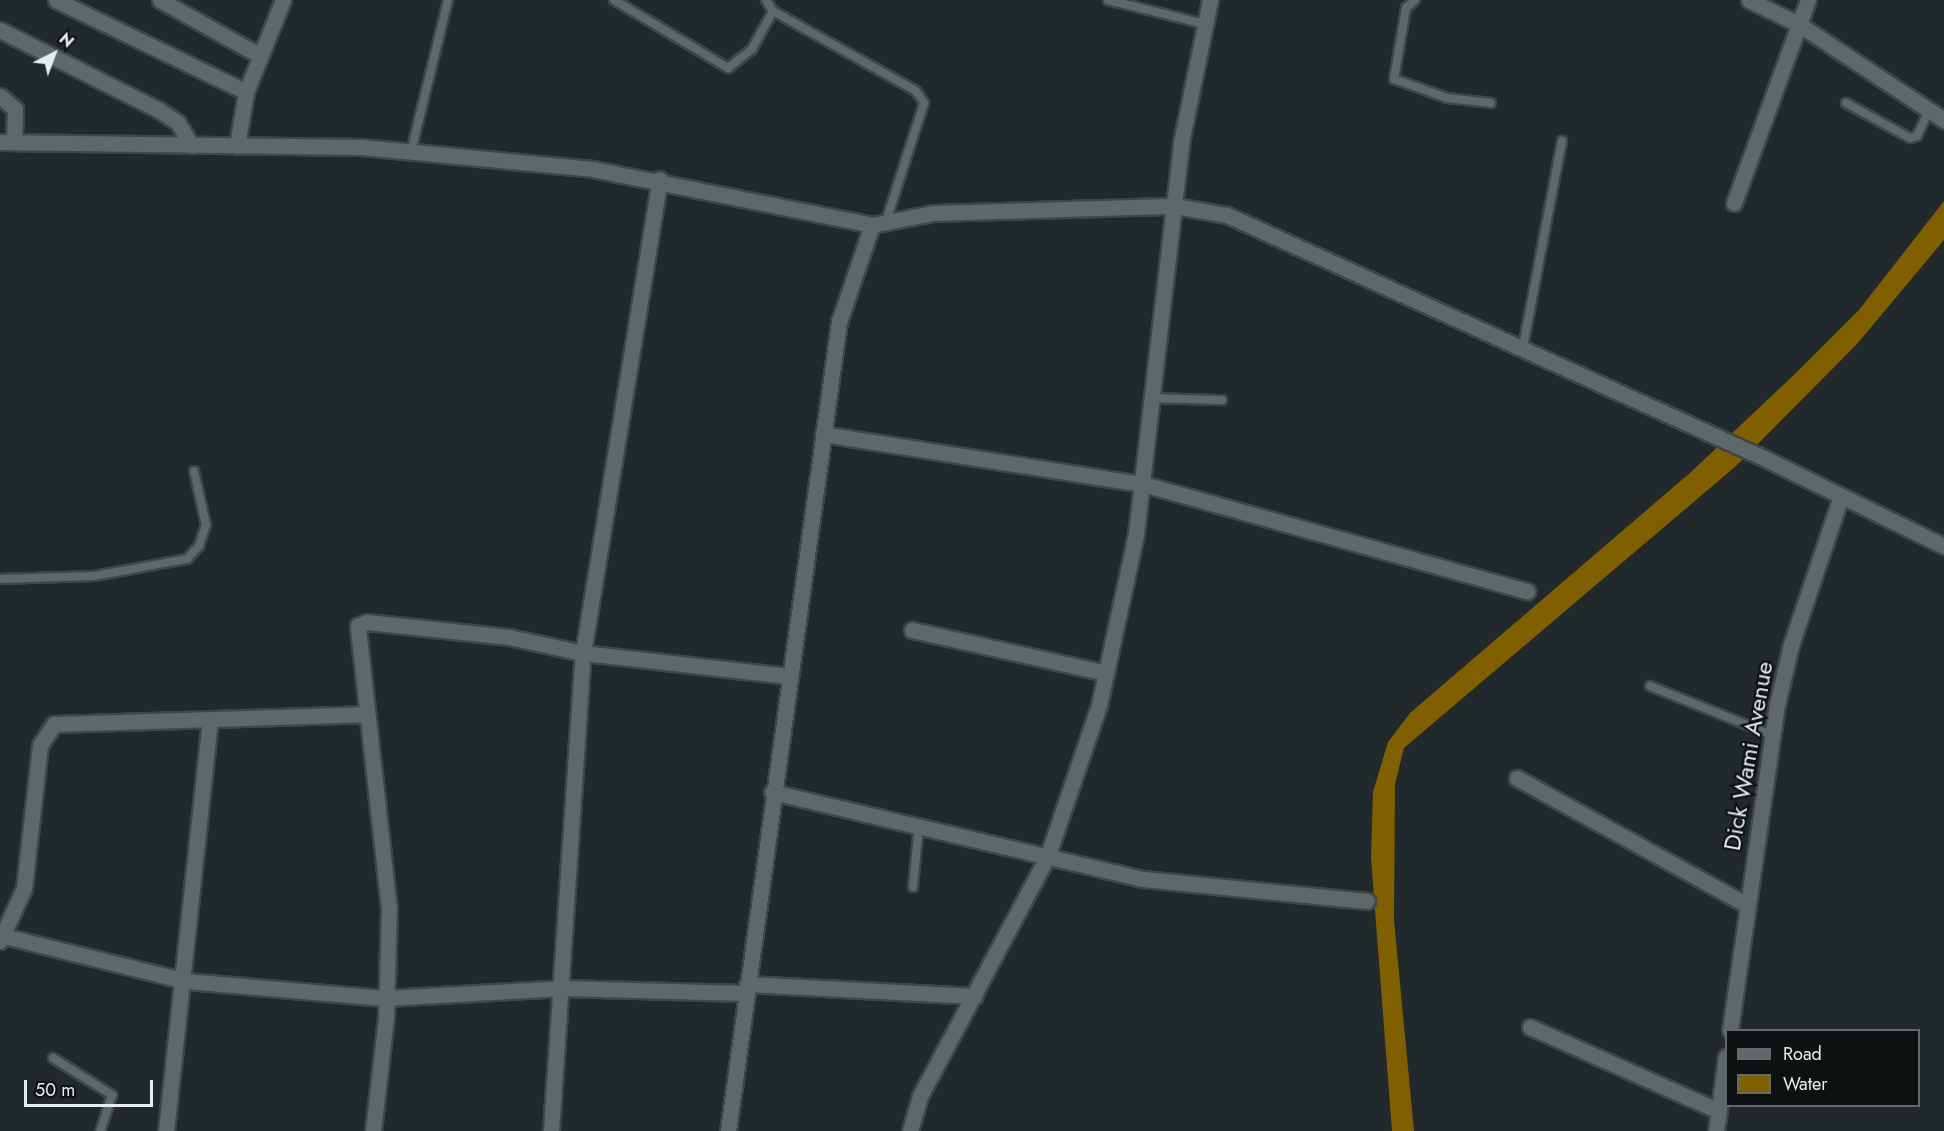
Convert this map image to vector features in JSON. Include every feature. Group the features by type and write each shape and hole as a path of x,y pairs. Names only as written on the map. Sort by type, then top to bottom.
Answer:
{"street":[{"path":"56,0 246,92"},
{"path":"160,0 259,55"},
{"path":"910,1131 920,1096 1048,855 1106,673 1143,484 1181,143 1210,0"},
{"path":"1749,0 1800,25 1944,120"},
{"path":"1734,203 1808,0"},
{"path":"237,146 246,92 276,2"},
{"path":"0,30 159,110 178,123 191,145"},
{"path":"0,96 15,109 7,142 411,152 660,179 872,225 887,218 1175,206 1227,215 1523,347 1708,435 1764,458 1944,546"},
{"path":"551,1131 563,988 583,653 660,179"},
{"path":"728,1131 772,792 839,322 872,225"},
{"path":"823,434 1143,484 1527,591"},
{"name":"Dick Wami Avenue","path":"1730,1029 1772,735 1791,645 1841,496"},
{"path":"373,1131 386,998 385,850 364,714 356,633 367,622 509,637 583,653 788,676"},
{"path":"912,630 1106,673"},
{"path":"364,714 210,722 54,724 45,732 24,888 1,937 186,981 386,998 563,988 746,989 975,996"},
{"path":"166,1131 186,981 210,722"},
{"path":"1517,778 1747,905"},
{"path":"772,792 919,824 1143,879 1368,901"},
{"path":"1530,1027 1719,1111"},
{"path":"1716,1131 1725,1065"}],"lane":[{"path":"411,152 448,0"},
{"path":"614,0 728,68 752,49 773,11"},
{"path":"766,0 773,11 916,91 924,103 887,218"},
{"path":"1108,0 1205,24"},
{"path":"1415,0 1406,8 1394,79 1447,98 1491,102"},
{"path":"1846,103 1910,138 1929,110"},
{"path":"1523,347 1562,141"},
{"path":"1154,398 1222,400"},
{"path":"0,579 94,576 187,559 199,546 206,525 194,471"},
{"path":"1650,687 1772,735"},
{"path":"913,887 919,824"},
{"path":"53,1058 112,1095 100,1131"}],"water":[{"path":"1944,201 1944,240 1857,344 1736,466 1404,748 1395,784 1394,920 1414,1131 1392,1131 1371,858 1373,792 1388,742 1410,713 1691,472 1798,371 1859,310"}]}
